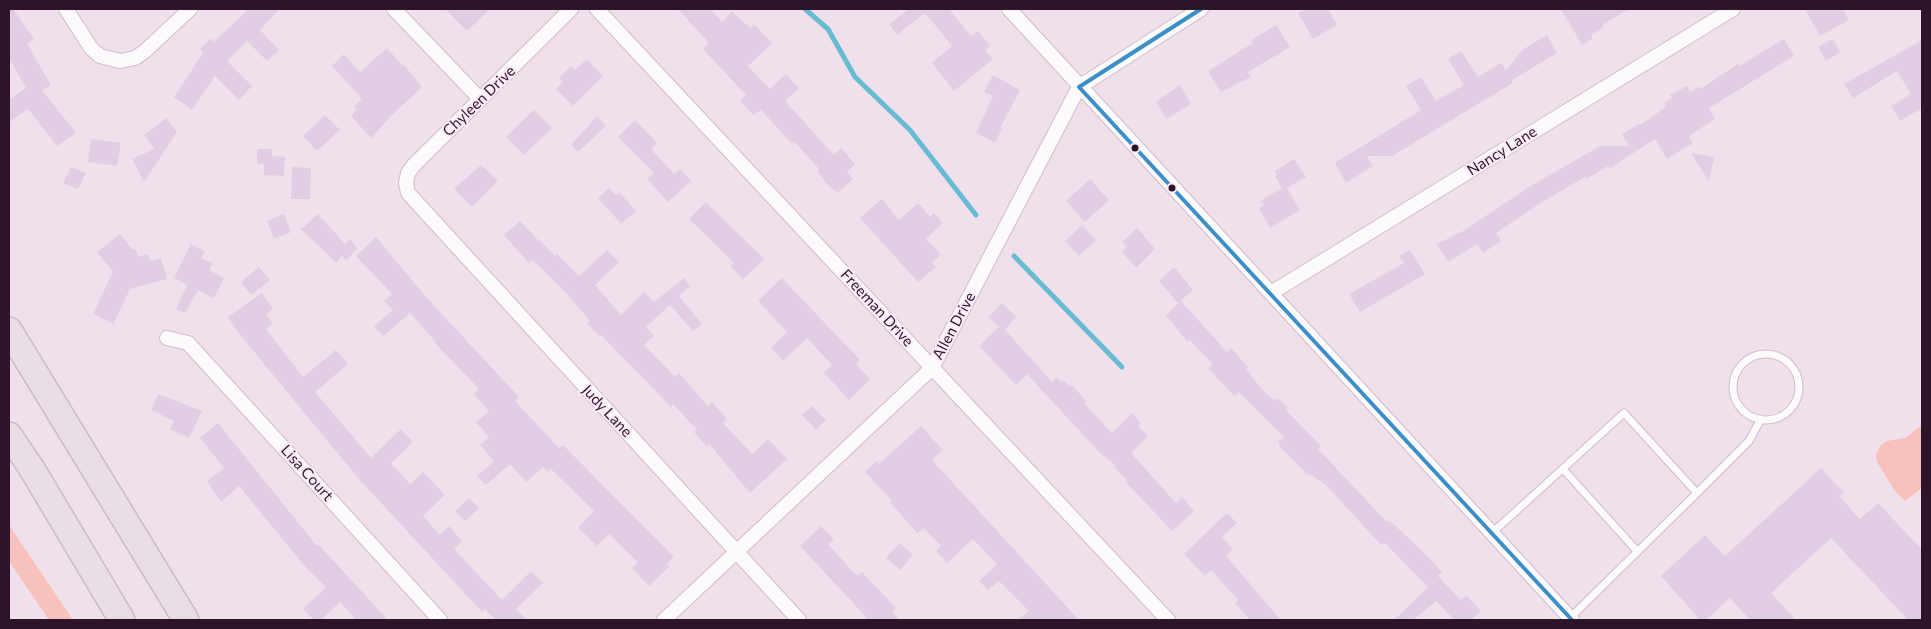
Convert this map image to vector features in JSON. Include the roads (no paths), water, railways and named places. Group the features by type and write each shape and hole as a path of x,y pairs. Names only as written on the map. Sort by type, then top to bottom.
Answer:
{"highway":[{"path":"9,330 186,620"},
{"path":"9,435 32,469 122,620"}],"street":[{"path":"66,9 91,48 100,56 120,61 135,58 144,52 190,9"},
{"path":"394,9 480,99"},
{"name":"Chyleen Drive","path":"414,201 408,193 408,173 571,9"},
{"path":"1009,9 1571,619"},
{"name":"Allen Drive","path":"664,620 932,368 1080,87 1201,9"},
{"name":"Nancy Lane","path":"1271,293 1732,9"},
{"name":"Freeman Drive","path":"602,13 1168,620"},
{"name":"Judy Lane","path":"414,201 799,620"},
{"name":"Lisa Court","path":"167,338 188,343 440,620"}],"lane":[{"path":"1769,354 1788,362 1799,380 1799,390 1790,409 1782,416 1761,419 1751,416 1742,409 1736,400 1734,383 1740,367 1748,360 1758,355 1769,354"},
{"path":"1492,533 1624,414 1697,493"},
{"path":"1571,619 1749,441 1761,419"},
{"path":"1563,469 1638,551"}],"waterway":[{"path":"805,9 828,29 855,77 910,130 976,215"},
{"path":"1014,256 1122,367"}]}
